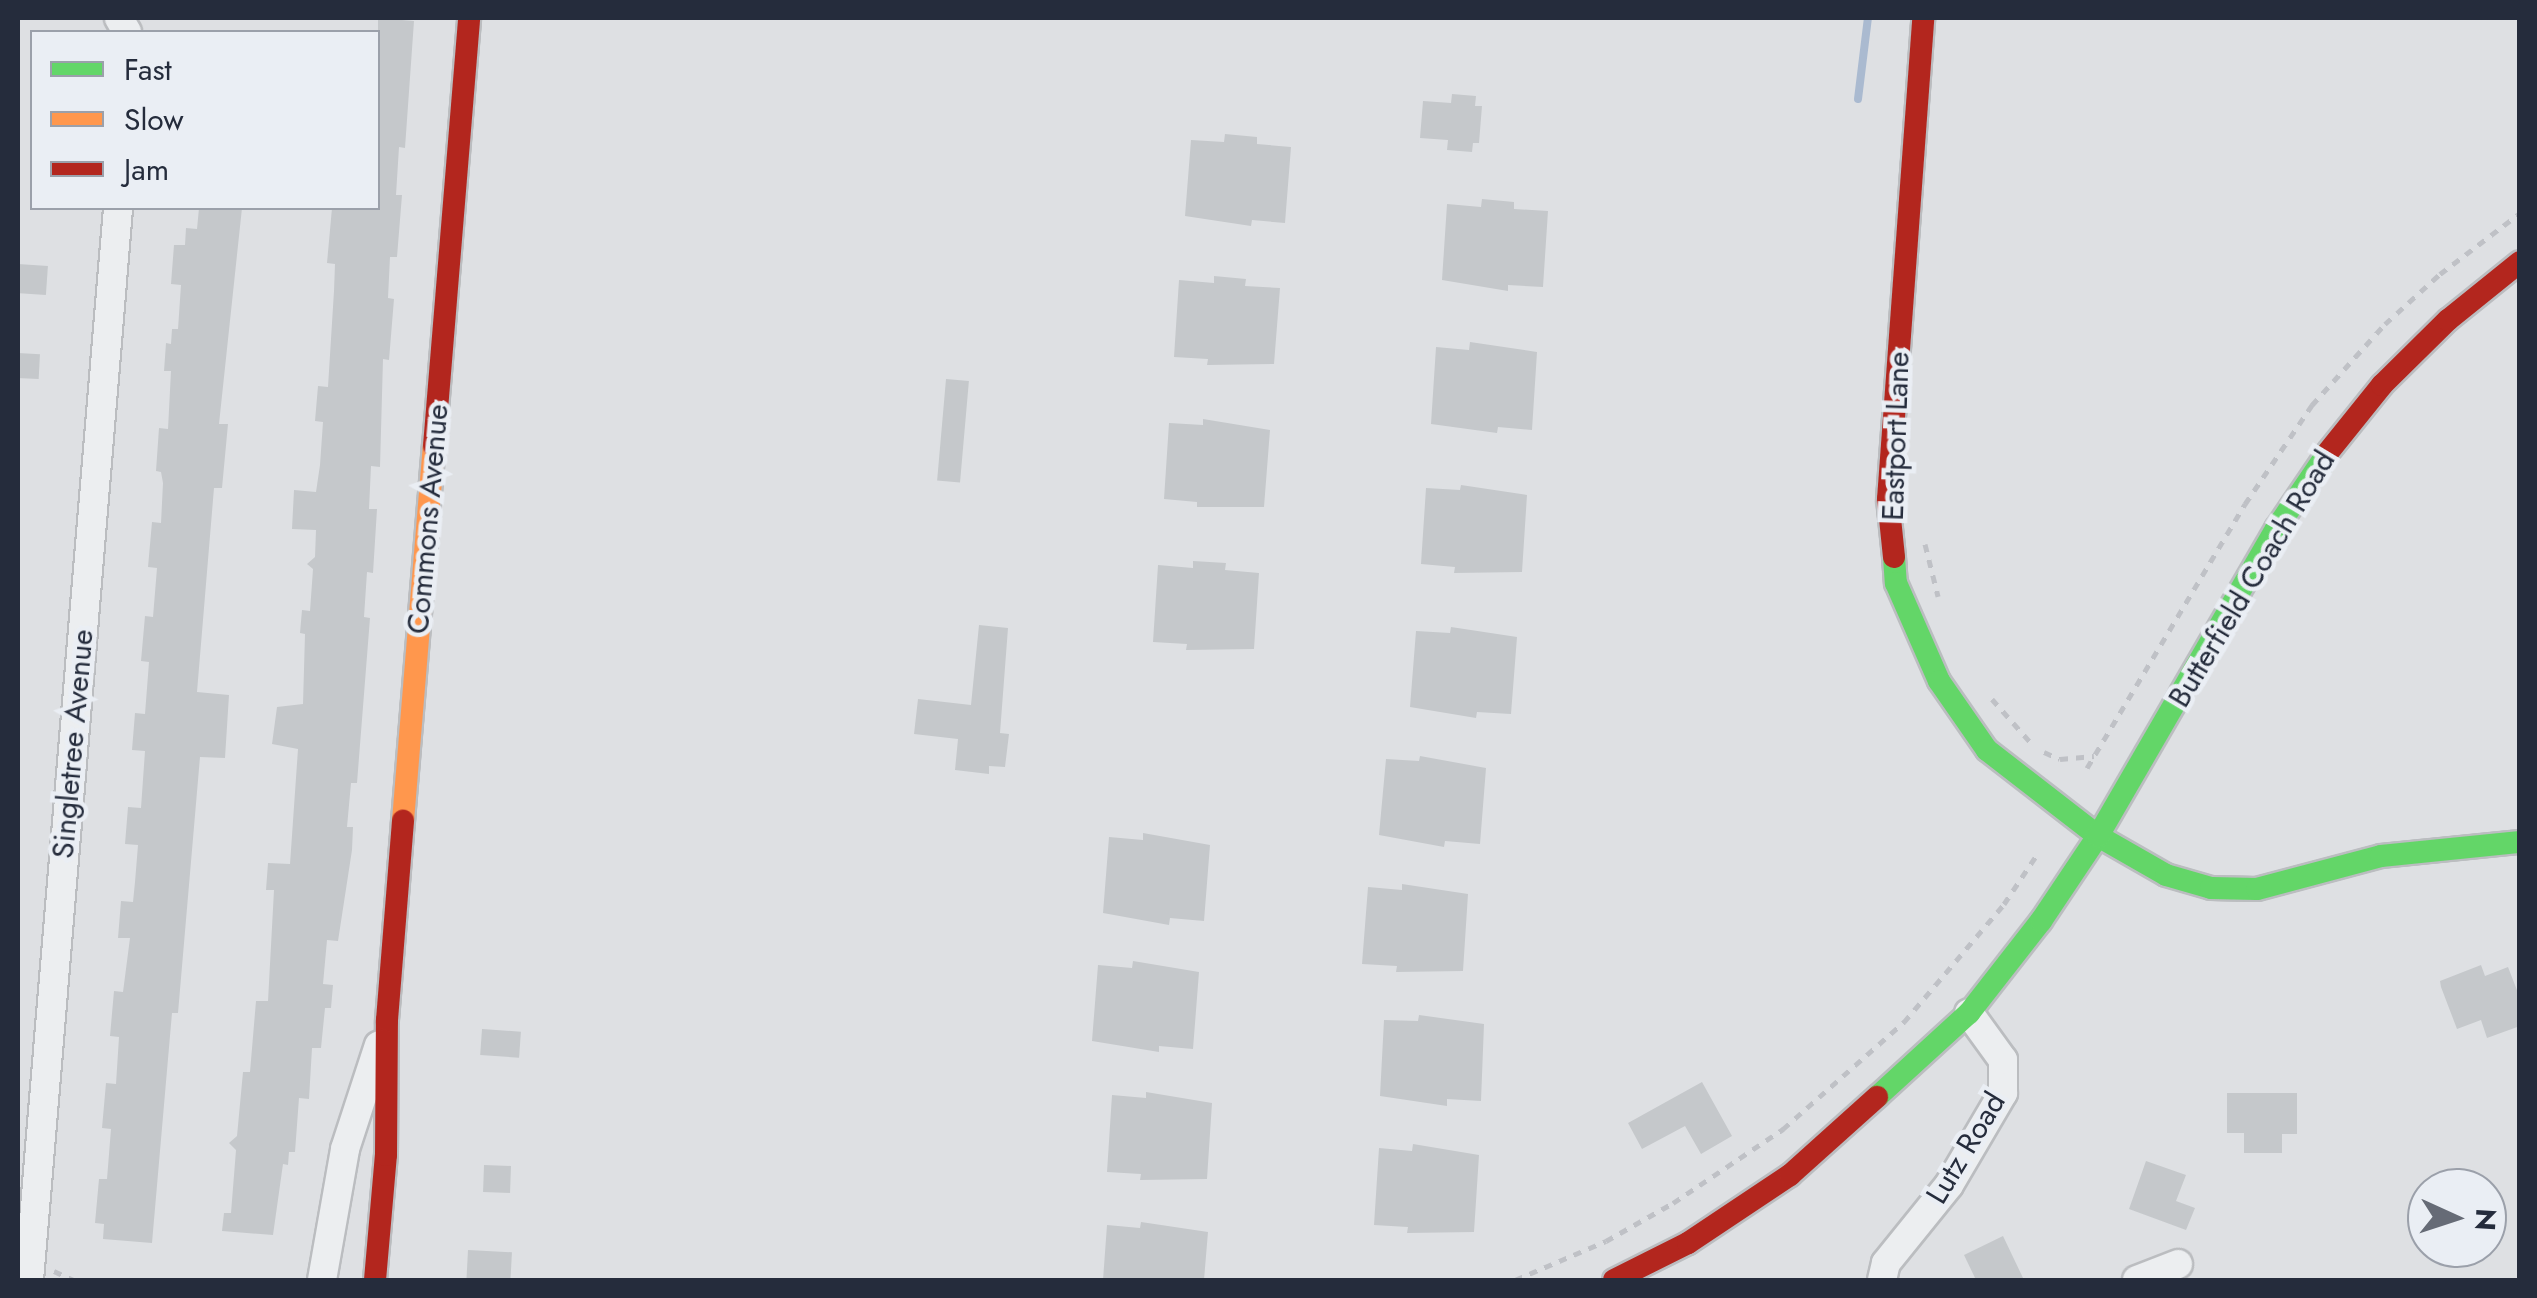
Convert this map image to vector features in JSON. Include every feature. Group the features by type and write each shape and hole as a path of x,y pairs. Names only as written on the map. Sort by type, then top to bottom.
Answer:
{"street":[{"name":"Commons Avenue","path":"376,1280 386,1155 387,1020 469,18"},
{"name":"Eastport Lane","path":"1923,18 1888,499 1896,583 1939,681 1986,750 2098,836"},
{"name":"Singletree Avenue","path":"29,1280 118,210"},
{"name":"Butterfield Coach Road","path":"1614,1280 1688,1242 1790,1175 1969,1013 2042,921 2098,836 2276,529 2326,454 2382,385 2448,320 2520,262"},
{"path":"2098,836 2166,874 2210,888 2257,889 2381,856 2520,842"},
{"name":"Lutz Road","path":"1882,1280 1886,1263 1950,1185 2003,1094 2003,1060 1969,1013"},
{"name":"Commons Avenue","path":"322,1280 346,1149 387,1020"},
{"path":"2137,1280 2178,1264"}],"path":[{"path":"1924,530 1941,602"},
{"path":"1982,685 2030,743 2046,754 2060,759 2094,756"},
{"path":"1514,1280 1622,1232 1782,1129 1916,1008 2004,904 2038,852"},
{"path":"57,1271 73,1280"}],"building":[{"path":"378,18 414,21 405,148 399,147 396,195 402,195 397,257 390,257 388,298 394,299 389,360 383,359 380,467 371,466 369,509 377,509 373,573 367,572 364,617 370,618 357,783 351,783 347,827 353,827 352,850 338,941 327,940 323,984 333,985 331,1008 325,1008 321,1048 312,1048 309,1099 299,1098 295,1152 289,1152 288,1165 283,1164 273,1235 222,1231 224,1213 231,1213 236,1150 229,1143 237,1136 243,1072 250,1072 256,1001 268,1001 274,890 266,890 268,863 290,864 298,749 272,744 277,707 303,704 305,634 300,633 302,610 310,611 313,569 307,564 315,557 316,530 292,529 294,490 316,492 320,465 323,422 315,421 318,386 328,387 335,264 327,263 332,210 380,210"},
{"path":"1452,94 1476,96 1475,106 1482,106 1479,143 1473,143 1472,152 1447,150 1448,140 1420,138 1423,101 1451,103"},
{"path":"1225,134 1257,137 1257,144 1291,147 1285,223 1252,220 1251,226 1185,216 1191,140 1224,142"},
{"path":"1482,199 1514,202 1514,209 1548,211 1543,287 1508,285 1508,291 1442,280 1447,204 1481,207"},
{"path":"199,210 242,210 219,424 228,424 222,488 214,488 197,692 229,695 225,758 200,757 178,1013 172,1013 152,1243 103,1239 104,1224 95,1223 99,1179 107,1179 111,1129 102,1128 106,1083 116,1084 119,1037 110,1036 114,991 123,992 130,938 118,938 121,901 133,902 138,845 125,844 128,807 141,808 145,751 132,750 135,713 145,714 149,662 141,661 145,616 153,617 157,568 148,567 152,522 161,523 163,483 161,472 156,471 159,428 168,429 171,371 164,371 166,343 171,344 172,329 178,329 181,285 171,284 174,245 185,245 186,228 197,229"},
{"path":"18,264 48,266 46,295 18,293"},
{"path":"1214,276 1246,279 1245,286 1280,288 1274,364 1207,365 1208,359 1174,357 1179,280 1214,283"},
{"path":"1470,342 1537,352 1532,430 1498,427 1497,433 1431,424 1436,347 1469,350"},
{"path":"18,353 40,354 39,379 18,378"},
{"path":"946,379 969,381 960,483 937,481"},
{"path":"1203,419 1270,430 1264,507 1197,507 1197,502 1164,499 1169,423 1203,425"},
{"path":"1461,485 1527,495 1522,572 1454,573 1455,567 1421,564 1426,488 1460,490"},
{"path":"1193,561 1226,563 1225,570 1259,573 1254,649 1186,650 1187,644 1153,642 1158,565 1193,568"},
{"path":"979,625 1008,628 1000,733 1009,734 1005,767 989,766 989,774 955,770 958,739 914,734 918,699 971,705"},
{"path":"1451,627 1517,637 1511,714 1477,712 1476,718 1410,707 1416,631 1450,633"},
{"path":"1420,756 1486,768 1480,844 1445,841 1444,847 1379,835 1386,759 1419,761"},
{"path":"1143,833 1210,845 1204,921 1170,918 1169,925 1103,913 1109,837 1143,840"},
{"path":"1402,884 1468,894 1463,971 1396,972 1397,966 1362,964 1368,887 1402,890"},
{"path":"1133,961 1199,972 1193,1049 1159,1046 1159,1052 1092,1041 1098,965 1132,968"},
{"path":"2481,965 2485,976 2508,967 2520,998 2520,1026 2487,1038 2481,1020 2457,1029 2440,981"},
{"path":"1419,1015 1484,1024 1481,1101 1447,1099 1447,1106 1380,1096 1384,1020 1418,1021"},
{"path":"482,1029 521,1032 519,1058 480,1055"},
{"path":"1702,1082 1732,1136 1701,1154 1685,1126 1642,1149 1628,1123"},
{"path":"1146,1092 1212,1103 1207,1179 1140,1180 1141,1174 1107,1172 1112,1095 1146,1098"},
{"path":"2227,1093 2297,1093 2297,1134 2282,1134 2282,1153 2244,1153 2244,1133 2227,1133"},
{"path":"1413,1144 1479,1155 1474,1232 1407,1233 1408,1227 1374,1225 1379,1148 1412,1151"},
{"path":"2146,1161 2186,1175 2176,1201 2195,1208 2186,1230 2129,1209"},
{"path":"484,1165 511,1166 510,1193 483,1192"},
{"path":"1141,1222 1208,1232 1204,1280 1103,1280 1107,1225 1140,1228"},
{"path":"2003,1236 2024,1280 1976,1280 1964,1255"},
{"path":"468,1250 512,1252 510,1280 466,1280"}],"waterway":[{"path":"1858,99 1868,18"}],"traffic: fast":[{"path":"1877,1097 1969,1013 2041,921 2098,836 2276,529 2329,451"},
{"path":"1894,557 1896,583 1939,681 1987,750 2098,836 2166,875 2211,888 2257,889 2381,856 2520,842"}],"traffic: slow":[{"path":"403,821 434,446"}],"traffic: jam":[{"path":"434,446 469,18"},
{"path":"1894,557 1888,499 1923,18"},
{"path":"2329,451 2382,385 2448,320 2520,262"},
{"path":"375,1280 386,1155 387,1020 403,821"},
{"path":"1614,1280 1688,1243 1790,1175 1877,1097"}]}
